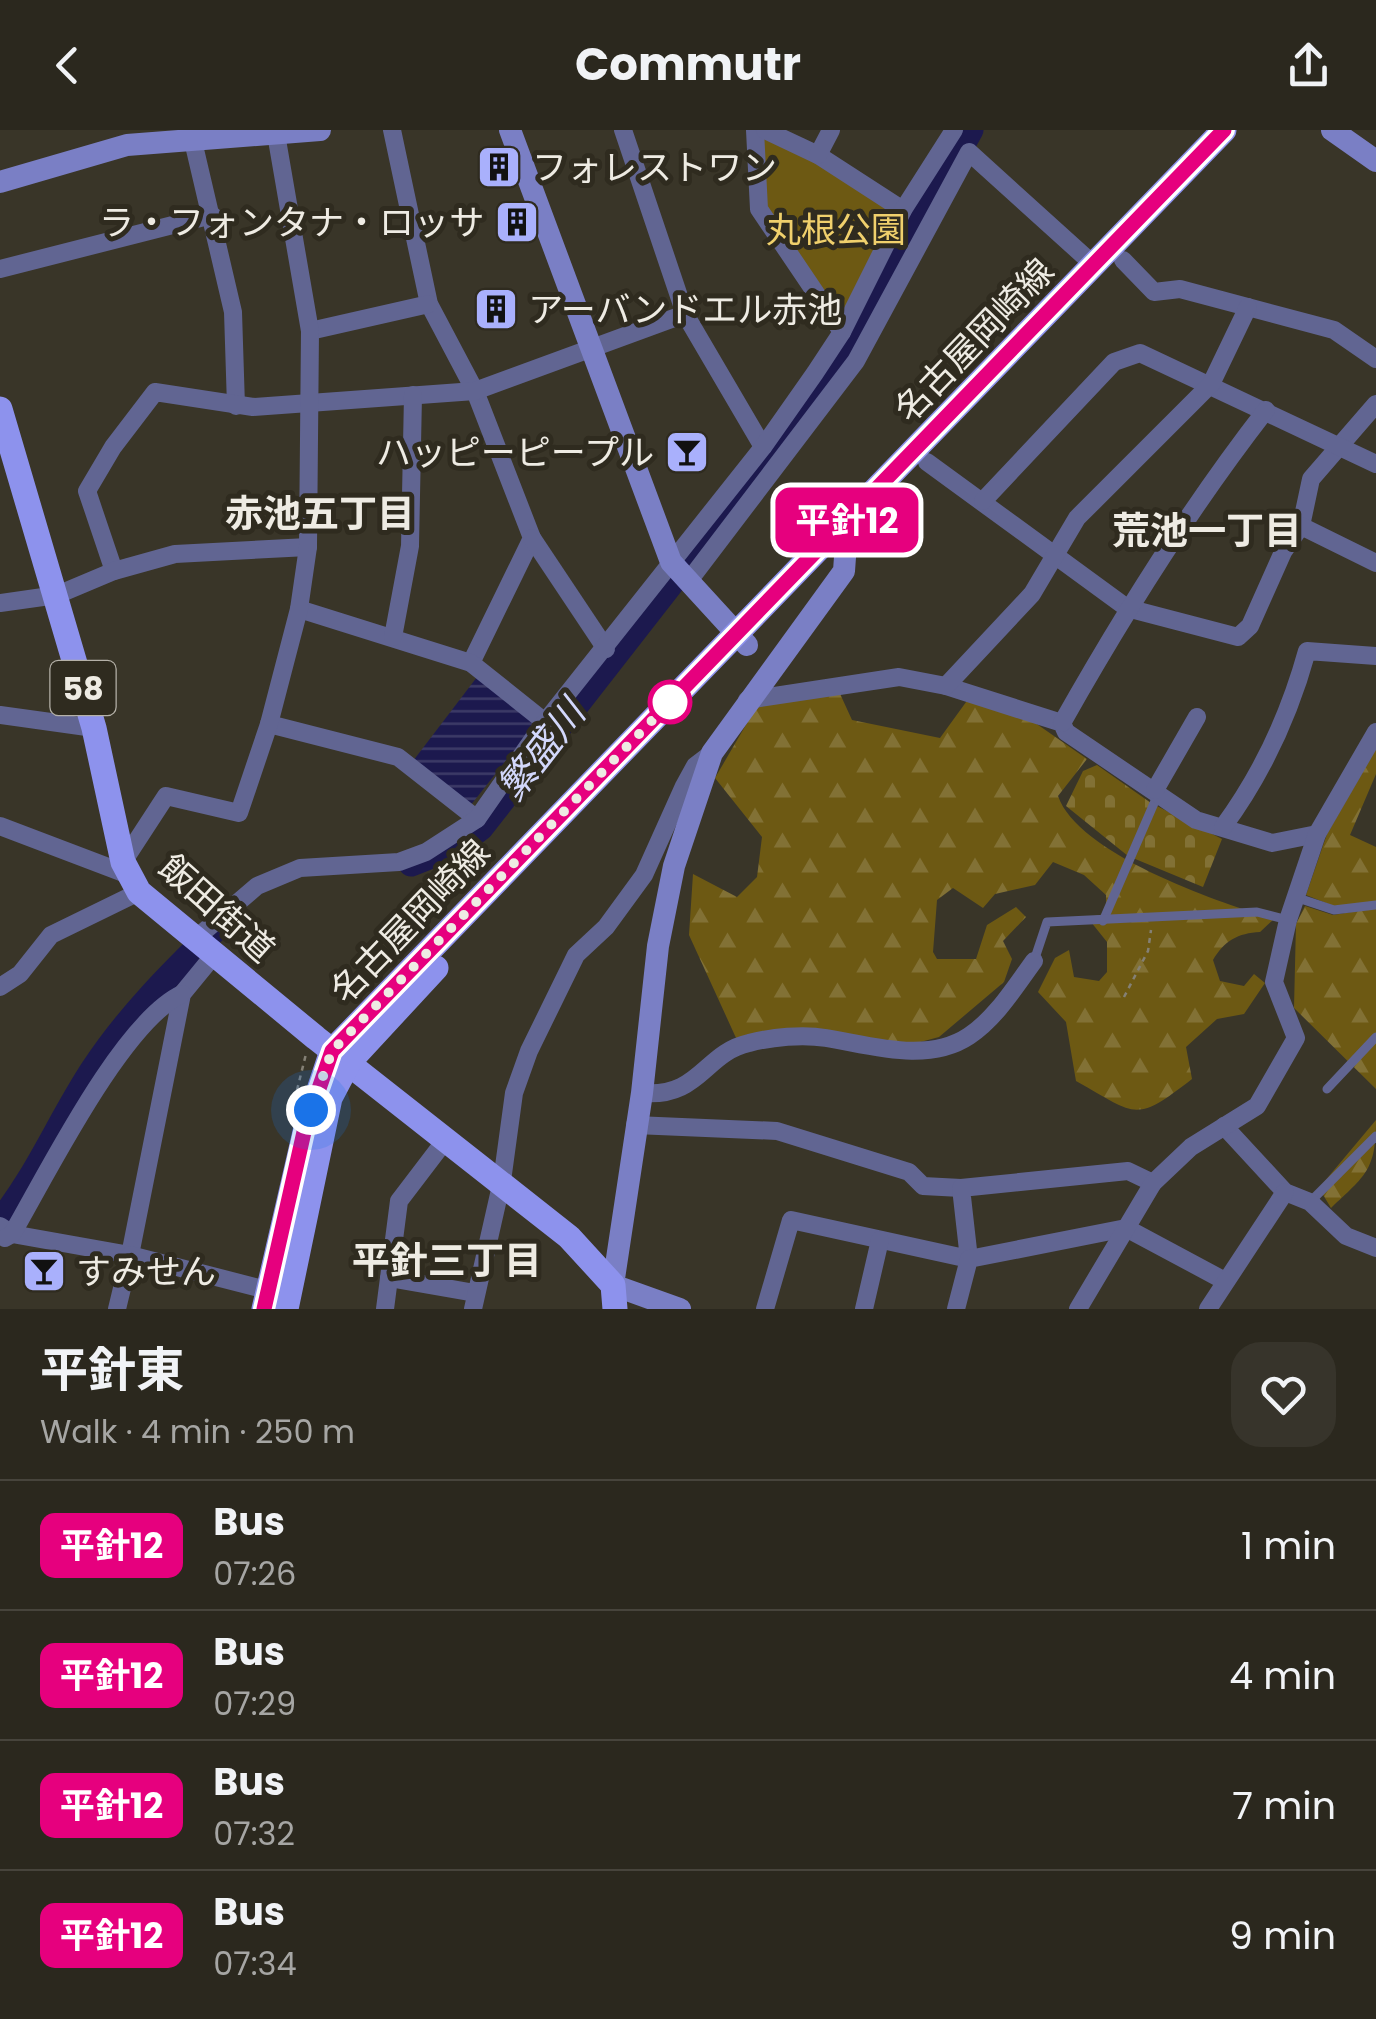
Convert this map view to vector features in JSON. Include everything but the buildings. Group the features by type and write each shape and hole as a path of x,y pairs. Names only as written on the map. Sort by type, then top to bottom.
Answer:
{"main road":[{"name":"名古屋岡崎線","path":"266,1300 304,1132 340,1056 1224,130"},
{"name":"名古屋岡崎線","path":"742,639 927,462 1245,130"},
{"name":"飯田街道","path":"0,408 7,456 57,594 130,876 204,947 569,1237 614,1297"},
{"name":"名古屋岡崎線","path":"286,1309 340,1056"}],"street":[{"path":"0,182 124,137 193,141 320,130"},
{"path":"392,130 429,304 475,391 532,538 606,649"},
{"path":"510,130 677,570 742,639"},
{"path":"623,130 686,314 763,447"},
{"path":"755,130 759,209 842,332"},
{"path":"765,130 818,154 904,210"},
{"path":"818,154 831,130"},
{"path":"677,570 842,332 904,210 954,130"},
{"path":"1332,130 1375,157"},
{"path":"0,988 20,974 51,935 130,876 166,796 239,813 269,724 300,609 308,547 312,402 310,332 276,134"},
{"path":"193,141 234,312 236,406"},
{"path":"117,1309 182,994 204,947 257,886 300,868 399,862 426,852 477,819 546,722 606,649 856,360 968,152 1095,266"},
{"path":"0,268 212,215"},
{"path":"1123,260 1154,292 1180,289 1334,330 1376,359"},
{"path":"310,332 429,304"},
{"path":"946,686 1032,594 1052,554 1077,518 1211,384 1248,307"},
{"path":"114,571 87,491 113,447 156,392 236,406 475,391 686,314"},
{"path":"984,501 1114,362 1140,353 1376,464"},
{"path":"393,638 410,546 413,395"},
{"path":"927,462 1127,608 1238,637 1250,626 1283,552 1301,526 1311,478 1376,404"},
{"path":"1062,722 1127,608 1196,499 1266,410"},
{"path":"1301,526 1376,562"},
{"path":"471,663 532,538"},
{"path":"680,1309 614,1297 665,904 712,753 844,571 846,543"},
{"path":"0,602 57,594 114,571 175,554 308,547"},
{"path":"300,609 471,663 546,722"},
{"path":"1223,828 1254,785 1286,714 1307,652 1376,656"},
{"path":"747,700 899,677 946,686 1062,722"},
{"path":"0,715 94,728"},
{"path":"1156,792 1198,717"},
{"path":"1062,722 1066,732 1196,820 1272,842 1318,834"},
{"path":"269,724 398,757 477,819"},
{"path":"1078,1309 1153,1183 1191,1147 1257,1106 1296,1038 1274,982 1288,920 1318,834 1376,732"},
{"path":"389,1278 474,1301 502,1181 514,1093 528,1051 576,955 606,927 644,874 695,766 712,753"},
{"path":"0,826 130,876"},
{"path":"642,1094 672,1093 689,1086 732,1050 763,1040 816,1037 894,1052 950,1045 978,1029 1034,961"},
{"path":"182,994 156,1013 107,1074 4,1234 130,1254 266,1300"},
{"path":"635,1125 777,1132 909,1172 922,1186 961,1188 1128,1172 1153,1183"},
{"path":"1224,1126 1285,1192 1310,1202 1346,1236 1376,1248"},
{"path":"385,1309 399,1201 447,1138"},
{"path":"956,1309 970,1259 961,1188"},
{"path":"1208,1309 1285,1192"},
{"path":"764,1309 791,1220 970,1259 1126,1228 1225,1281"},
{"path":"864,1309 880,1240"}],"lane":[{"path":"1103,921 1156,792"},
{"path":"1298,898 1334,910 1376,905"},
{"path":"1034,961 1047,922 1257,912 1288,920"},
{"path":"1327,1089 1376,1038"},
{"path":"1310,1202 1376,1136"}],"path":[{"path":"1124,997 1148,950 1152,918"}],"green space":[{"name":"丸根公園","path":"756,133 817,156 900,211 842,328 761,208"},
{"path":"836,685 852,720 940,738 969,698 1031,720 1087,759 1058,796 1071,817 1092,837 1152,873 1274,919 1260,932 1232,939 1213,960 1220,981 1244,986 1254,974 1265,983 1244,1014 1217,1019 1186,1047 1192,1079 1158,1103 1135,1110 1076,1081 1066,1022 1038,992 1055,958 1069,950 1074,977 1099,981 1107,972 1107,942 1087,917 1106,914 1106,895 1084,875 1053,862 1035,885 995,894 983,908 953,888 937,900 933,952 937,959 976,959 987,925 1016,907 1026,917 1003,941 1012,959 1004,982 939,1037 898,1048 823,1030 742,1051 689,935 693,874 737,897 757,877 762,837 715,778 761,699"},
{"path":"1376,749 1376,774 1350,835 1376,847 1376,901 1336,907 1306,895 1327,834"},
{"path":"1097,765 1151,803 1222,839 1203,887 1128,856 1066,806 1083,771"},
{"path":"1305,906 1333,915 1376,908 1376,1089 1294,1008 1296,924"},
{"path":"1376,1120 1374,1150 1367,1170 1331,1208 1319,1188"}],"shaded area":[{"path":"477,677 535,724 470,806 413,761"}],"waterway":[{"name":"繁盛川","path":"411,864 457,846 481,828 838,370 971,130"},
{"name":"繁盛川","path":"0,1221 120,1031 215,930"}],"bus line":[{"name":"平針12","path":"264,1309 304,1132 332,1051 1224,130"}],"place":[{"name":"フォレストワン","path":"499,167"},
{"name":"ラ・フォンタナ・ロッサ","path":"517,222"},
{"name":"アーバンドエル赤池","path":"496,309"},
{"name":"ハッピーピープル","path":"687,452"},
{"name":"すみせん","path":"44,1271"}],"district":[{"name":"赤池五丁目","path":"320,513"},
{"name":"荒池一丁目","path":"1207,530"},
{"name":"平針三丁目","path":"447,1260"}],"route":[{"path":"311,1110 332,1051 670,702"}]}
